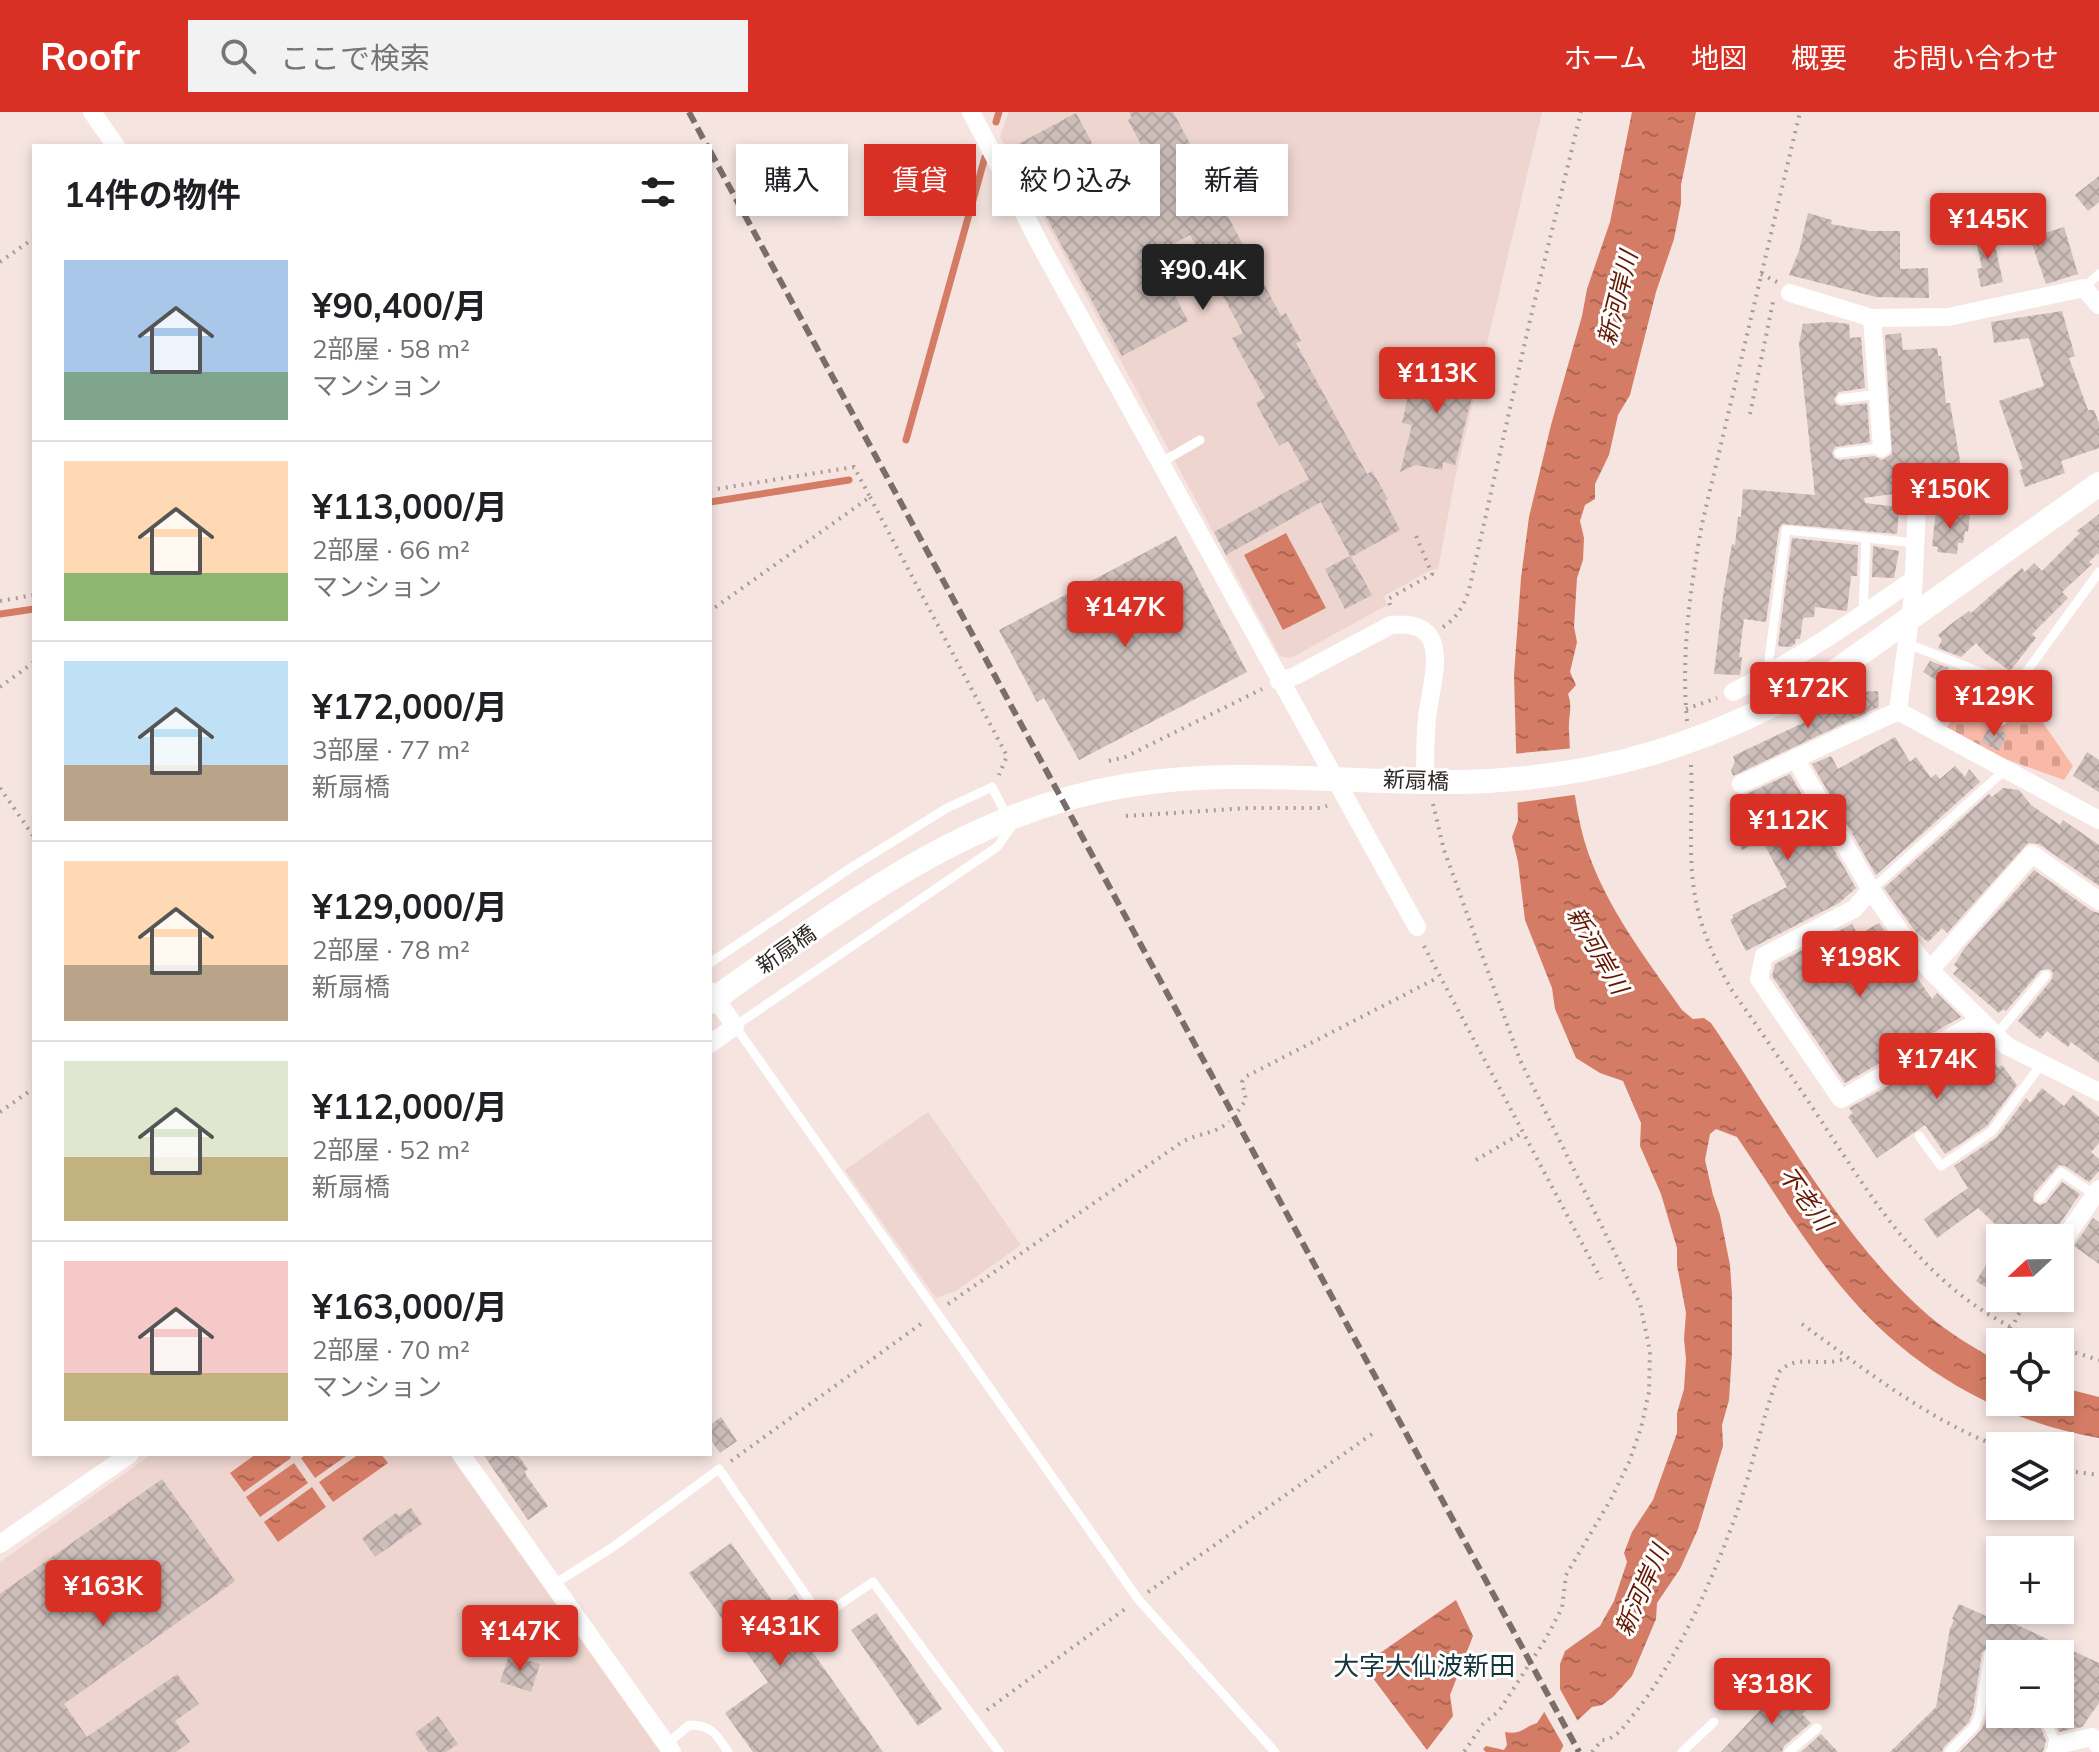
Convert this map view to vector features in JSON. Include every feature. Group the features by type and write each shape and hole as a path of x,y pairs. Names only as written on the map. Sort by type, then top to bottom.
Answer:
{"street":[{"path":"92,112 115,144"},
{"path":"971,112 1044,252 1417,927"},
{"path":"1790,293 1872,318 1948,317 2084,288 2099,305"},
{"path":"1872,318 1882,448"},
{"name":"新扇橋","path":"712,1001 893,875 966,837 1031,810 1123,786 1195,778 1299,776 1396,780 1428,790 1462,782 1564,774 1670,750 1791,698 1908,632 2099,484"},
{"path":"1898,711 1913,580 1917,507"},
{"path":"1728,694 1767,675 1913,580"},
{"path":"1279,681 1295,676 1391,625 1407,623 1417,626 1430,636 1436,650 1427,720 1428,790"},
{"path":"1741,784 1898,711"},
{"path":"1898,711 2099,820"},
{"path":"1795,758 1871,890 1930,970 2007,1046 2099,1092"},
{"path":"1930,970 2032,854 2099,901"},
{"path":"1871,890 1854,909 1764,956 1759,979 1841,1099 1981,1020"},
{"path":"712,994 735,1026 712,1043"},
{"path":"2074,1225 2097,1192"},
{"path":"0,1544 127,1456"},
{"path":"462,1456 669,1748"},
{"path":"2054,1748 2097,1737"}],"lane":[{"path":"2084,288 2099,274"},
{"path":"1841,399 1878,394"},
{"path":"1162,462 1200,440"},
{"path":"1839,453 1882,448"},
{"path":"1767,675 1786,530 1916,543"},
{"path":"1863,614 1866,538"},
{"path":"2002,721 2016,686 2099,572"},
{"path":"1908,632 2016,686"},
{"path":"1871,890 2006,769"},
{"path":"712,962 852,867 947,808 992,787 1012,826 997,847 735,1026 1138,1599 1275,1752"},
{"path":"1996,1035 2046,975"},
{"path":"1919,1136 1941,1166 1992,1131 2043,1062"},
{"path":"2040,1198 2061,1172 2097,1192"},
{"path":"554,1584 613,1547 719,1469 821,1617 873,1582 999,1752"},
{"path":"1949,1752 1975,1726 1986,1674"},
{"path":"1682,1752 1714,1722"},
{"path":"669,1748 689,1725 703,1725 714,1732 728,1752"},
{"path":"1789,1752 1817,1728"},
{"path":"2047,1728 2054,1748"}],"path":[{"path":"1444,626 1464,605 1469,590 1581,112"},
{"path":"1728,694 1686,709 1684,672 1690,592 1702,524 1800,112"},
{"path":"0,262 32,239"},
{"path":"1750,414 1774,295 1790,293"},
{"path":"712,490 854,467 1007,756 1005,767 992,787"},
{"path":"712,610 870,497"},
{"path":"1391,608 1388,599 1432,574 1416,536"},
{"path":"0,601 32,595"},
{"path":"0,687 32,663"},
{"path":"1109,761 1125,757 1279,681"},
{"path":"0,788 32,834"},
{"path":"1428,790 1444,850 1520,1060 1640,1304 1650,1351 1649,1392 1641,1428 1611,1499 1566,1575 1562,1608 1499,1711 1483,1724 1464,1752"},
{"path":"1126,816 1249,808 1320,808 1346,799"},
{"path":"1417,927 1439,977 1601,1279"},
{"path":"1238,1111 1246,1100 1242,1082 1245,1077 1439,977"},
{"path":"0,1112 32,1089"},
{"path":"719,1469 1182,1142 1194,1135 1223,1128 1229,1121"},
{"path":"1476,1160 1522,1133"},
{"path":"1802,1324 1848,1358 1974,1438 1986,1442"},
{"path":"2074,1352 2099,1360"},
{"path":"1592,1752 1602,1740 1609,1740 1619,1733 1652,1693 1706,1591 1738,1508 1780,1371 1786,1365 1802,1361 1827,1362 1848,1358"},
{"path":"975,1718 1372,1434"},
{"path":"2074,1472 2099,1475"}],"shaded area":[{"path":"1009,112 1542,112 1455,478 1438,569 1384,596 1387,605 1291,658 1280,656 1043,216 1160,216 1160,144 1004,144 1000,137"},
{"path":"928,1112 1021,1245 956,1291 936,1298 845,1170"},
{"path":"149,1456 450,1456 660,1752 0,1752 0,1562"}],"green space":[{"path":"1977,676 2022,693 2073,766 2064,780 1997,756 1946,729"}],"water":[{"path":"1632,112 1696,112 1674,239 1656,292 1630,395 1618,415 1609,455 1595,484 1595,499 1585,505 1580,521 1584,538 1583,560 1577,578 1574,627 1577,642 1570,672 1576,685 1568,694 1576,804 1588,853 1610,901 1652,968 1682,1010 1693,1019 1704,1018 1711,1023 1811,1177 1867,1252 1929,1316 1986,1354 1986,1401 1931,1369 1875,1323 1834,1278 1805,1239 1737,1137 1716,1129 1710,1134 1705,1160 1730,1265 1732,1352 1729,1400 1722,1425 1723,1446 1698,1529 1680,1569 1657,1603 1656,1619 1632,1676 1613,1697 1602,1705 1592,1707 1577,1721 1560,1752 1486,1752 1483,1749 1486,1746 1504,1750 1507,1745 1505,1732 1519,1732 1537,1723 1560,1688 1560,1664 1565,1651 1600,1626 1614,1601 1627,1562 1624,1553 1632,1532 1653,1500 1677,1433 1677,1413 1684,1389 1686,1313 1677,1248 1661,1194 1640,1146 1641,1123 1623,1081 1600,1073 1576,1058 1555,1009 1552,988 1525,920 1512,837 1518,821 1514,675 1529,517 1587,289 1610,222"},
{"path":"1286,533 1326,608 1283,630 1244,555"},
{"path":"2074,1391 2099,1397 2099,1438 2020,1416 2074,1416"},
{"path":"253,1456 291,1458 244,1492 230,1473"},
{"path":"304,1456 346,1456 315,1478 301,1458"},
{"path":"356,1456 383,1456 388,1463 333,1502 319,1482"},
{"path":"294,1463 308,1483 260,1517 246,1497"},
{"path":"312,1487 326,1507 278,1542 264,1522"},
{"path":"1456,1600 1473,1636 1450,1695 1453,1716 1427,1750 1363,1665"}],"pier":[{"path":"1575,748 1581,794 1514,803 1512,754"},
{"path":"1556,1682 1580,1725 1566,1750 1542,1708"}],"building":[{"path":"1129,112 1173,112 1190,144 1176,144 1176,216 1228,216 1281,316 1286,313 1301,341 1296,343 1367,474 1372,471 1388,499 1385,501 1400,530 1351,557 1372,595 1345,609 1325,569 1350,556 1321,502 1226,555 1214,532 1309,479 1288,441 1279,446 1256,403 1265,398 1232,338 1243,333 1190,235 1153,254 1188,321 1122,356 1046,216 1160,216 1160,144 1141,144 1128,120 1132,118"},
{"path":"1076,113 1093,144 1018,144"},
{"path":"2099,176 2099,202 2088,211 2075,195"},
{"path":"1808,213 1832,220 1831,224 1869,231 1900,231 1900,269 1928,268 1929,298 1876,297 1789,275 1799,251"},
{"path":"2064,227 2078,274 2046,284 2030,238"},
{"path":"1992,232 2003,282 1981,287 1977,269 1982,268 1975,235"},
{"path":"2062,311 2075,356 2069,358 2088,410 2094,410 2099,423 2099,448 2061,461 2065,473 2025,487 2019,470 2023,469 1999,401 2044,386 2029,338 1994,343 1991,322"},
{"path":"1803,324 1849,324 1850,338 1861,337 1865,388 1839,392 1834,399 1841,406 1867,403 1870,442 1835,447 1832,453 1834,458 1874,456 1882,460 1892,454 1885,335 1901,333 1903,350 1937,348 1938,356 1941,356 1946,403 1950,403 1964,484 1864,498 1865,503 1899,507 1897,534 1782,524 1766,622 1744,619 1740,675 1714,674 1723,596 1738,517 1741,517 1743,489 1815,495 1799,344"},
{"path":"1427,360 1478,372 1455,465 1443,462 1442,470 1415,465 1400,472 1412,425 1402,423 1412,378 1422,381"},
{"path":"1936,511 1970,514 1968,532 1965,531 1963,543 1958,543 1957,554 1937,552 1938,547 1932,546"},
{"path":"2099,514 2099,555 2062,592 2068,598 2032,634 2036,638 2010,671 1976,643 1961,657 1938,648 1942,640 1938,635 1951,624 1969,611 1971,613 2022,568 2025,572 2034,563 2042,571 2080,533 2077,531"},
{"path":"1176,536 1247,672 1079,760 1044,698 1037,702 999,630"},
{"path":"1792,538 1858,545 1857,576 1851,576 1847,611 1815,607 1814,617 1803,618 1800,639 1796,639 1790,647 1778,646"},
{"path":"1873,546 1899,551 1894,578 1872,577"},
{"path":"1930,661 1949,668 1936,680 1923,672"},
{"path":"1878,691 1879,707 1733,776 1733,756 1809,720 1829,705 1857,692"},
{"path":"1990,725 2007,734 1999,751 1981,742"},
{"path":"1895,737 1910,762 1916,757 1931,778 1936,774 1940,779 1955,766 1965,777 1969,769 1980,782 1876,875 1812,764 1831,756 1838,769"},
{"path":"2087,752 2099,760 2099,792 2073,776"},
{"path":"1790,774 1856,888 1839,903 1746,951 1730,920 1734,917 1732,915 1787,887 1762,840 1742,850 1731,829 1734,822 1732,816 1747,808 1742,796"},
{"path":"2003,788 2019,790 2031,805 2060,825 2063,820 2099,845 2099,886 2039,844 2028,843 1947,933 1942,928 1928,942 1915,931 1884,888 1989,794 1992,797"},
{"path":"2034,870 2099,913 2099,1063 2071,1042 2068,1047 2047,1031 2040,1039 2018,1021 2052,979 2050,969 2041,970 2006,1011 2003,1009 1999,1013 1953,974 1958,968 1954,965 1964,949"},
{"path":"1879,923 1932,999 1937,993 1961,1017 1845,1083 1772,976 1775,964 1852,924 1858,935"},
{"path":"1978,1035 1998,1068 2002,1065 2017,1085 1987,1126 1945,1154 1925,1125 1877,1158 1848,1117 1853,1113 1849,1108"},
{"path":"2042,1088 2064,1106 2073,1095 2099,1117 2099,1143 2091,1152 2099,1159 2099,1171 2089,1182 2059,1165 2034,1193 2033,1201 2040,1205 2046,1203 2062,1182 2080,1194 2060,1224 1995,1224 1978,1208 1937,1238 1924,1219 1968,1188 1954,1166 1997,1137 2026,1098 2030,1103"},
{"path":"2093,1218 2099,1222 2099,1264 2074,1246"},
{"path":"1986,1265 1986,1287 1976,1281"},
{"path":"721,1417 737,1441 720,1453 712,1442 712,1424"},
{"path":"484,1456 518,1456 528,1469 526,1475 548,1506 528,1520"},
{"path":"162,1479 235,1581 64,1704 87,1737 177,1674 199,1704 175,1721 190,1742 176,1752 0,1752 0,1594"},
{"path":"411,1508 422,1524 375,1557 362,1538 396,1513 399,1516"},
{"path":"731,1543 777,1607 795,1594 813,1619 797,1630 883,1752 753,1752 725,1713 768,1682 689,1573"},
{"path":"1959,1604 1986,1616 1986,1624 2015,1624 2049,1640 1986,1640 1969,1722 1942,1752 1890,1752 1936,1707 1952,1619"},
{"path":"876,1613 942,1709 918,1726 851,1630"},
{"path":"2074,1651 2099,1663 2099,1703 2082,1727 2059,1732 2057,1728 2074,1728"},
{"path":"509,1655 540,1664 531,1692 500,1682"},
{"path":"1779,1690 1791,1693 1808,1708 1802,1714 1811,1723 1784,1746 1782,1752 1721,1752"},
{"path":"438,1716 458,1744 446,1752 428,1752 415,1733"},
{"path":"1986,1717 1986,1728 2041,1728 2046,1740 2043,1752 1960,1752 1982,1729"},
{"path":"1821,1734 1838,1752 1801,1752"}],"waterway":[{"path":"996,122 999,112"},
{"path":"906,440 985,157"},
{"path":"712,502 849,480"},
{"path":"0,614 32,609"}],"railway":[{"path":"689,112 706,144"},
{"path":"712,155 1579,1752"}],"district":[{"name":"大字大仙波新田","path":"1424,1665"}],"water label":[{"name":"新河岸川","path":"1617,298"},
{"name":"新河岸川","path":"1598,950"},
{"name":"不老川","path":"1806,1198"},
{"name":"新河岸川","path":"1641,1590"}]}
